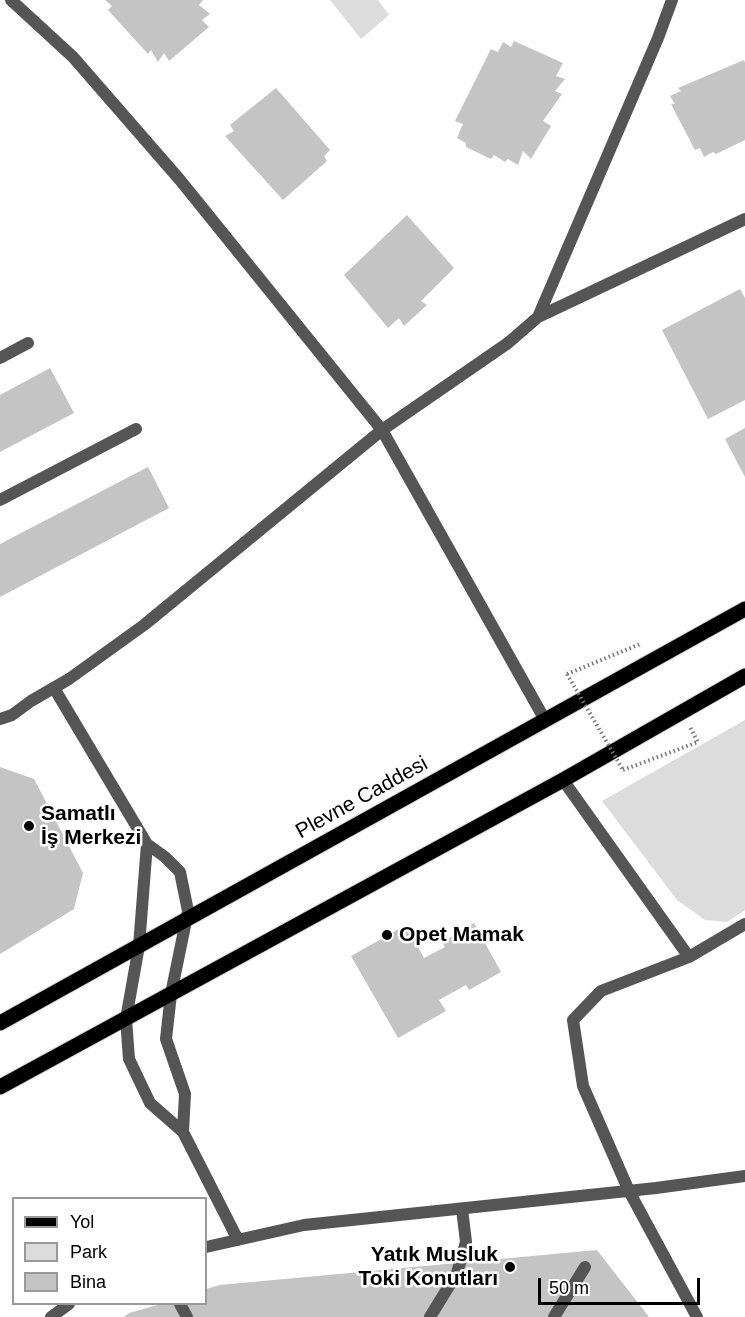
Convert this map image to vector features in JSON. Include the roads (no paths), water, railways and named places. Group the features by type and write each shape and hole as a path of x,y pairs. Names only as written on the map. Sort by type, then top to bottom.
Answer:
{"main road":[{"name":"Plevne Caddesi","path":"0,1023 745,609"},
{"path":"0,1087 563,780 745,676"}],"street":[{"path":"11,0 73,57 180,180 382,430 545,720"},
{"path":"538,317 658,38 672,0"},
{"path":"0,720 12,715 69,679 144,625 382,430 508,343 538,317 745,219"},
{"path":"0,358 28,343"},
{"path":"0,500 136,429"},
{"path":"54,688 147,844 180,872 188,911 171,994 166,1039 184,1094 183,1132"},
{"path":"563,780 690,957"},
{"path":"147,844 139,946 126,1018 129,1059 150,1103 183,1132 238,1240"},
{"path":"697,1317 629,1191 583,1086 573,1020 601,991 690,957 745,924"},
{"path":"207,1247 304,1225 629,1191 745,1176"},
{"path":"430,1317 457,1273 466,1242 462,1209"},
{"path":"554,1317 585,1267"},
{"path":"51,1317 68,1305"}],"place":[{"name":"Samatlı İş Merkezi","path":"29,826"},
{"name":"Opet Mamak","path":"387,935"},
{"name":"Yatık Musluk Toki Konutları","path":"510,1267"}]}
